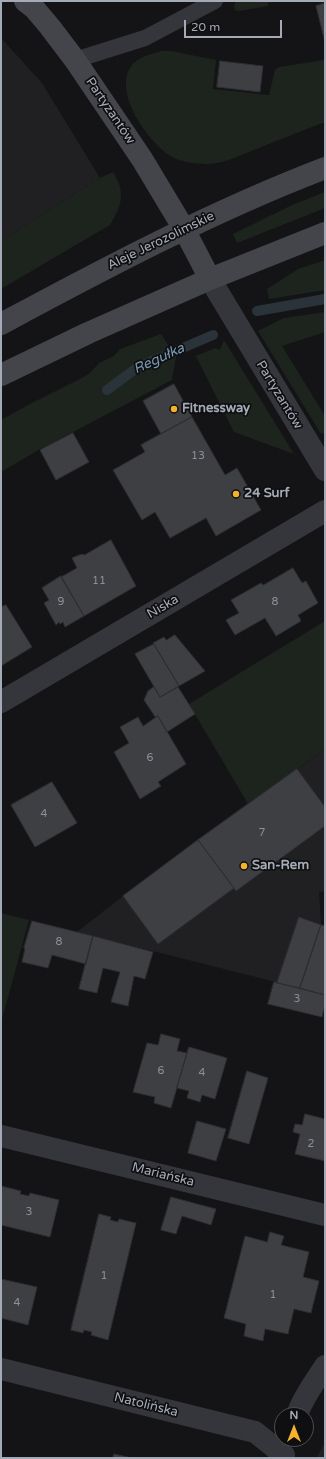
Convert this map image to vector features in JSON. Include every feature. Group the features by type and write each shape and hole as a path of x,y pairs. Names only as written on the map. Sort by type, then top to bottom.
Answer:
{"main road":[{"name":"Partyzantów","path":"26,1 50,27 75,60 142,159 184,229 210,279"},
{"name":"Aleje Jerozolimskie","path":"1,324 99,271 184,229 242,202 325,168"},
{"path":"1,375 88,333 210,279 325,233"}],"street":[{"name":"Partyzantów","path":"210,279 325,470"},
{"name":"Niska","path":"1,702 325,511"},
{"name":"Mariańska","path":"1,1136 325,1215"},
{"path":"301,1407 325,1366"},
{"name":"Natolińska","path":"1,1369 255,1432 286,1452"}],"lane":[{"path":"75,60 145,38 215,1"}],"shaded area":[{"path":"236,1 276,1 268,3 268,6 239,11 235,10 234,6"},
{"path":"1,38 42,83 100,178 1,241"},
{"path":"162,51 171,51 216,60 213,89 269,95 275,70 279,67 324,60 325,122 220,163 200,164 175,159 153,141 144,130 130,104 127,91 126,79 133,64 144,56"},
{"path":"113,172 120,186 121,199 120,205 110,225 1,289 1,241 100,178"},
{"path":"325,192 325,208 237,243 233,234 290,206"},
{"path":"325,260 325,290 269,299 267,289 298,269"},
{"path":"325,312 325,332 282,346 325,416 325,432 321,434 258,331 284,318"},
{"path":"161,334 176,357 172,380 39,449 1,472 1,420 82,378 90,373 99,363 114,356 120,349"},
{"path":"224,340 294,454 234,432 196,356 215,348 220,350"},
{"path":"325,621 325,749 248,804 189,704"},
{"name":"San-Rem","path":"325,749 325,891 319,892 321,925 300,988 77,932 123,896"},
{"path":"1,913 29,920 1,1023"},
{"path":"325,1442 325,1458 317,1458 318,1455"}],"building":[{"path":"325,3 325,42 316,6"},
{"path":"220,61 263,66 260,92 217,87"},
{"path":"174,384 192,417 161,434 143,401"},
{"path":"192,417 225,475 237,468 261,510 216,536 206,518 170,538 155,512 142,520 113,470 145,452 141,445"},
{"path":"73,433 89,462 56,480 40,450"},
{"path":"111,540 136,586 84,616 61,577 77,568 72,558 79,555 84,555"},
{"path":"293,568 302,583 306,581 318,603 298,615 301,621 276,636 265,618 235,635 226,620 239,613 231,600 261,583 263,585"},
{"path":"61,576 84,616 65,627 63,622 60,624 59,622 56,625 44,603 49,600 42,588"},
{"path":"6,605 32,647 1,666 1,607"},
{"path":"175,635 205,671 179,686 153,643 164,637 166,640"},
{"path":"154,644 179,686 160,697 135,654"},
{"path":"154,687 160,697 178,687 195,714 167,732 158,716 156,718 144,700 148,691"},
{"path":"158,716 186,764 158,782 161,786 140,799 114,752 129,743 120,727 138,717 143,726"},
{"path":"297,769 325,807 325,826 236,891 198,840"},
{"path":"52,782 77,823 35,847 11,805"},
{"path":"198,840 234,888 158,944 123,896"},
{"path":"299,917 321,925 300,988 277,983"},
{"path":"32,921 93,936 86,964 52,955 48,968 22,962 24,948"},
{"path":"321,925 325,926 325,995 300,988"},
{"path":"93,936 153,952 145,979 134,976 128,1006 111,1002 120,972 103,968 97,993 79,989"},
{"path":"274,982 325,995 325,1004 322,1017 268,1004"},
{"path":"161,1034 180,1039 177,1051 187,1053 171,1108 154,1103 155,1097 133,1092 147,1043 158,1045"},
{"path":"189,1047 227,1058 215,1099 202,1095 200,1102 187,1098 189,1091 177,1088"},
{"path":"247,1071 268,1078 249,1144 228,1138"},
{"path":"305,1114 325,1119 325,1161 295,1154 300,1134 293,1132 295,1124 302,1125"},
{"path":"197,1121 226,1129 216,1161 188,1153"},
{"path":"1,1186 21,1191 20,1194 29,1196 30,1193 59,1200 50,1237 1,1225"},
{"path":"171,1197 216,1209 211,1225 182,1216 176,1234 161,1230"},
{"path":"99,1214 111,1217 110,1220 118,1222 119,1219 136,1223 108,1340 91,1335 92,1332 84,1330 83,1333 71,1330"},
{"path":"270,1232 284,1236 281,1245 309,1252 303,1277 319,1281 311,1313 294,1309 288,1334 265,1329 263,1341 244,1336 246,1324 224,1318 245,1236 267,1242"},
{"path":"1,1279 37,1287 28,1325 1,1318"},
{"path":"114,1454 132,1458 113,1458"}],"waterway":[{"name":"Regułka","path":"257,311 325,299"},
{"name":"Regułka","path":"107,390 138,367 213,335"}],"place":[{"name":"Fitnessway","path":"174,409"},
{"name":"24 Surf","path":"236,494"},
{"name":"San-Rem","path":"244,866"}]}
